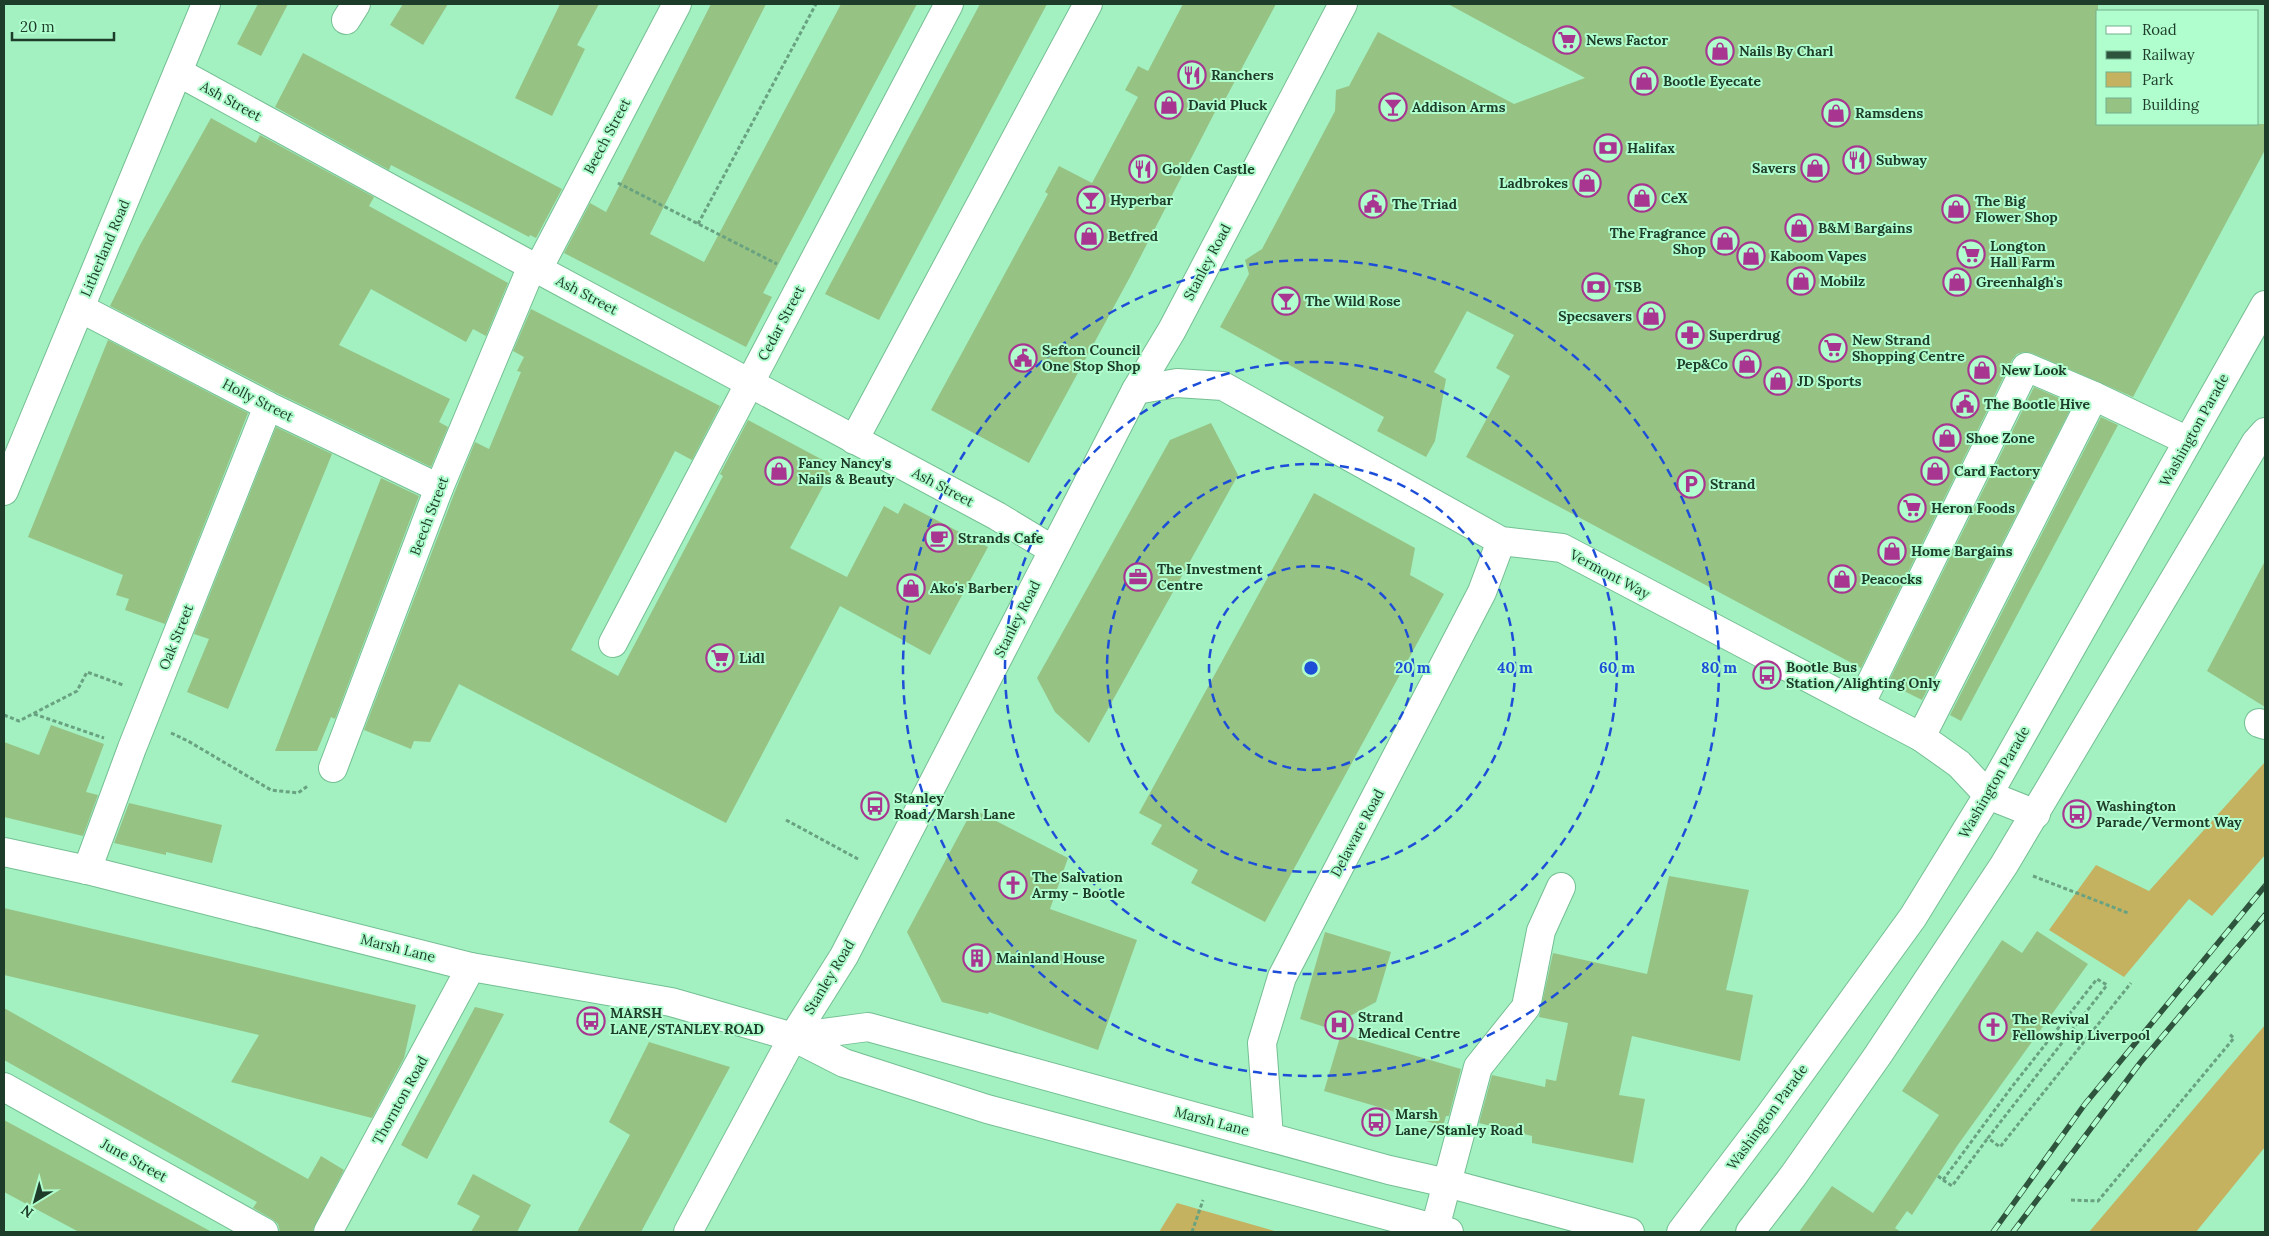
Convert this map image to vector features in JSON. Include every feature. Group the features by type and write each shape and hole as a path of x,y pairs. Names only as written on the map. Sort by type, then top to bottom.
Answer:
{"street":[{"name":"Litherland Road","path":"4,492 206,4"},
{"name":"Beech Street","path":"333,768 439,488 535,268 590,169 677,4"},
{"name":"Cedar Street","path":"613,642 948,4"},
{"path":"854,440 1088,4"},
{"name":"Stanley Road","path":"688,1232 793,1037 844,956 1136,390 1176,321 1343,4"},
{"name":"Ash Street","path":"178,72 535,268 997,516 1053,550"},
{"name":"Washington Parade","path":"1680,1232 1758,1131 1912,917 1988,795 2265,305"},
{"name":"Holly Street","path":"80,308 268,406 439,488"},
{"path":"1860,704 2026,368 2094,396 2188,441"},
{"name":"Vermont Way","path":"1136,390 1177,383 1223,386 1501,541 1562,548 1860,704 1921,737 1959,764 1988,795 2036,814"},
{"path":"1921,737 2094,396"},
{"name":"Oak Street","path":"87,870 132,748 268,406"},
{"path":"1750,1232 1793,1176 1878,1055 2004,865 2256,442 2265,432"},
{"name":"Delaware Road","path":"1269,1137 1262,1043 1282,977 1482,592 1501,541"},
{"name":"Marsh Lane","path":"4,852 87,870 471,967 671,1002 793,1037 844,1063 987,1109 1442,1230"},
{"path":"1442,1230 1447,1183 1478,1067 1526,1007 1540,931 1561,887"},
{"name":"Thornton Road","path":"328,1232 471,967"},
{"name":"Marsh Lane","path":"793,1037 868,1027 1389,1170 1447,1183 1630,1232"},
{"name":"June Street","path":"4,1087 264,1232"}],"path":[{"path":"698,224 816,4"},
{"path":"590,169 805,277"},
{"path":"4,715 19,721 77,692 87,672 148,708 188,741 271,790 298,793 333,768"},
{"path":"34,713 132,748"},
{"path":"786,820 849,854 884,876"},
{"path":"2004,865 2128,913"},
{"path":"1938,1176 1952,1186 2107,985 2097,979 2011,1088 1944,1180"},
{"path":"1988,1138 2000,1146 2131,983"},
{"path":"2071,1200 2098,1201 2234,1038 2229,1034"}],"green space":[{"path":"2265,762 2265,855 2212,916 2189,899 2124,977 2049,930 2096,865 2149,891"},
{"path":"2265,1025 2265,1147 2196,1232 2089,1232"},
{"path":"1177,1203 1278,1232 1159,1232"}],"building":[{"path":"258,4 288,4 261,56 237,44"},
{"path":"403,4 448,4 423,45 390,25"},
{"path":"560,4 599,4 577,45 585,49 552,116 515,98"},
{"path":"711,4 766,4 650,234 704,262 841,4 917,4 763,293 772,297 746,347 564,253 590,203 606,212"},
{"path":"980,4 1047,4 879,320 825,294"},
{"path":"1183,4 1276,4 1220,109 1217,108 1130,277 1029,463 931,410 1048,194 1045,192 1059,166 1092,183 1138,97 1125,90 1138,66 1148,71"},
{"name":"New Strand Shopping Centre","path":"1448,4 2098,4 2098,10 2096,10 2096,125 2265,124 2265,150 2133,397 2032,353 2024,352 2017,354 2012,360 1861,668 1466,457 1510,376 1496,368 1514,335 1467,311 1434,372 1446,379 1435,441 1426,457 1377,431 1384,417 1220,327 1249,274 1245,260 1262,249 1335,111 1336,90 1349,86 1378,32 1514,104 1585,78"},
{"path":"303,53 562,189 536,238 530,235 529,237 391,165 389,170 275,107"},
{"path":"211,118 256,143 260,135 374,197 369,206 508,283 486,336 473,329 466,342 371,289 339,345 450,399 439,422 448,427 431,467 275,392 110,306 140,245"},
{"path":"531,309 720,406 692,460 675,451 571,650 618,676 723,476 720,474 748,420 834,466 790,548 847,577 884,506 898,514 904,503 988,547 930,655 840,606 726,823 459,684 430,742 414,741 411,749 364,730 475,442 489,449 521,372 517,371 524,357 513,351"},
{"path":"108,340 248,413 165,624 125,610 129,599 116,595 123,575 28,537"},
{"path":"2034,387 2073,404 1922,700 1888,683"},
{"path":"2101,417 2118,425 1961,721 1950,715"},
{"name":"The Investment Centre","path":"1211,423 1238,475 1089,743 1055,712 1037,678 1170,440"},
{"path":"276,427 332,454 228,709 187,692 209,639 194,634"},
{"path":"381,478 419,496 335,719 331,717 317,751 275,751"},
{"path":"1314,493 1415,548 1410,575 1444,594 1265,922 1191,883 1198,870 1151,844 1162,825 1139,813"},
{"path":"2265,561 2265,707 2207,671"},
{"path":"51,725 104,744 86,792 98,795 83,836 4,817 4,742 39,755"},
{"path":"129,803 222,825 212,863 166,852 166,855 114,843"},
{"path":"973,809 1068,858 1050,909 1137,940 1098,1050 989,1012 988,1014 942,1002 907,932"},
{"path":"1669,876 1749,890 1726,990 1753,995 1740,1061 1632,1036 1619,1095 1645,1099 1633,1163 1532,1143 1532,1136 1479,1123 1492,1075 1545,1087 1546,1079 1556,1081 1568,1023 1539,1017 1553,953 1647,974"},
{"path":"4,908 416,1005 404,1058 372,1118 231,1082 259,1035 4,975"},
{"name":"The Revival Fellowship Liverpool","path":"2037,931 2088,964 1957,1146 1912,1215 1907,1211 1895,1228 1901,1232 1799,1232 1832,1186 1873,1213 1939,1115 1902,1091 2002,940 2022,953"},
{"path":"1325,932 1391,952 1376,1002 1328,1028 1300,1019"},
{"path":"475,1007 504,1014 427,1159 401,1145"},
{"path":"4,1008 308,1179 321,1156 344,1170 312,1232 280,1232 278,1224 253,1208 257,1202 4,1060"},
{"path":"1341,1034 1461,1069 1449,1116 1446,1116 1443,1126 1324,1091"},
{"path":"649,1042 730,1067 641,1232 577,1232 630,1135 609,1122"},
{"path":"4,1120 212,1232 79,1232 4,1192"},
{"path":"473,1174 531,1205 517,1232 471,1232 480,1216 457,1204"}],"railway":[{"path":"1993,1232 2085,1104 2265,886"},
{"path":"2013,1232 2140,1063 2265,915"}],"place":[{"name":"News Factor","path":"1567,40"},
{"name":"Nails By Charl","path":"1720,51"},
{"name":"Ranchers","path":"1192,75"},
{"name":"Bootle Eyecate","path":"1644,81"},
{"name":"David Pluck","path":"1169,105"},
{"name":"Addison Arms","path":"1393,107"},
{"name":"Ramsdens","path":"1836,113"},
{"name":"Halifax","path":"1608,148"},
{"name":"Subway","path":"1857,160"},
{"name":"Savers","path":"1815,168"},
{"name":"Golden Castle","path":"1143,169"},
{"name":"Ladbrokes","path":"1587,183"},
{"name":"CeX","path":"1642,198"},
{"name":"Hyperbar","path":"1091,200"},
{"name":"The Triad","path":"1373,204"},
{"name":"The Big Flower Shop","path":"1956,209"},
{"name":"B&M Bargains","path":"1799,228"},
{"name":"Betfred","path":"1089,236"},
{"name":"The Fragrance Shop","path":"1725,241"},
{"name":"Longton Hall Farm","path":"1971,254"},
{"name":"Kaboom Vapes","path":"1751,256"},
{"name":"Mobilz","path":"1801,281"},
{"name":"Greenhalgh's","path":"1957,282"},
{"name":"TSB","path":"1596,287"},
{"name":"The Wild Rose","path":"1286,301"},
{"name":"Specsavers","path":"1651,316"},
{"name":"Superdrug","path":"1690,335"},
{"name":"New Strand Shopping Centre","path":"1833,348"},
{"name":"Sefton Council One Stop Shop","path":"1023,358"},
{"name":"Pep&Co","path":"1747,364"},
{"name":"New Look","path":"1982,370"},
{"name":"JD Sports","path":"1778,381"},
{"name":"The Bootle Hive","path":"1965,404"},
{"name":"Shoe Zone","path":"1947,438"},
{"name":"Fancy Nancy's Nails & Beauty","path":"779,471"},
{"name":"Card Factory","path":"1935,471"},
{"name":"Strand","path":"1691,484"},
{"name":"Heron Foods","path":"1912,508"},
{"name":"Strands Cafe","path":"939,538"},
{"name":"Home Bargains","path":"1892,551"},
{"name":"The Investment Centre","path":"1138,577"},
{"name":"Peacocks","path":"1842,579"},
{"name":"Ako's Barber","path":"911,588"},
{"name":"Lidl","path":"720,658"},
{"name":"Bootle Bus Station/Alighting Only","path":"1767,675"},
{"name":"Stanley Road/Marsh Lane","path":"875,806"},
{"name":"Washington Parade/Vermont Way","path":"2077,814"},
{"name":"The Salvation Army - Bootle","path":"1013,885"},
{"name":"Mainland House","path":"977,958"},
{"name":"MARSH LANE/STANLEY ROAD","path":"591,1021"},
{"name":"Strand Medical Centre","path":"1339,1025"},
{"name":"The Revival Fellowship Liverpool","path":"1993,1027"},
{"name":"Marsh Lane/Stanley Road","path":"1376,1122"}]}
